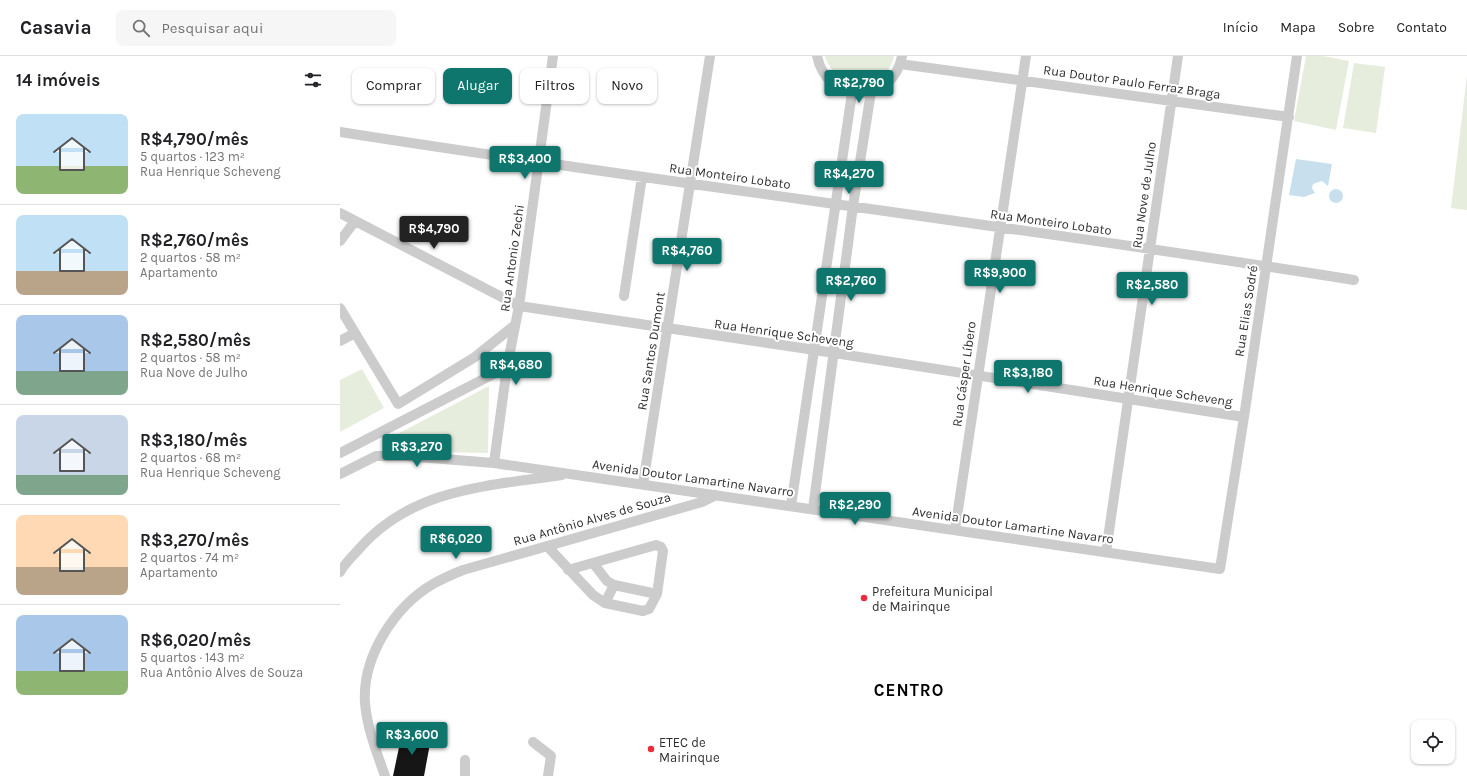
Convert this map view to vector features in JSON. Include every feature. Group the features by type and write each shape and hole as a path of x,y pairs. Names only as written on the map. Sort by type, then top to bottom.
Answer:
{"street":[{"name":"Rua Antonio Zechi","path":"494,463 507,368 519,306 553,56"},
{"name":"Rua Santos Dumont","path":"643,484 710,56"},
{"path":"817,56 819,66 826,78 838,88 852,93 871,92 883,86 894,76 901,60"},
{"name":"Rua Cásper Líbero","path":"955,530 999,228 1026,56"},
{"name":"Rua Nove de Julho","path":"1106,552 1170,101 1178,56"},
{"name":"Rua Elias Sodré","path":"1220,569 1297,56"},
{"name":"Rua Doutor Paulo Ferraz Braga","path":"901,60 1170,101 1289,117"},
{"path":"813,509 853,206 871,92"},
{"path":"791,506 852,93"},
{"name":"Rua Monteiro Lobato","path":"340,132 538,163 853,206 1354,280"},
{"path":"624,296 642,177"},
{"name":"Rua Henrique Scheveng","path":"340,213 519,306 815,350 1244,417"},
{"path":"340,241 355,221"},
{"path":"340,308 398,404 475,357 515,325"},
{"path":"340,341 355,333"},
{"path":"340,453 507,368"},
{"name":"Avenida Doutor Lamartine Navarro","path":"340,474 376,456 404,456 494,463 1220,569"},
{"path":"340,572 369,538 398,515 431,499 462,489 574,474"},
{"name":"Rua Antônio Alves de Souza","path":"385,776 373,742 365,704 365,682 384,631 406,606 432,585 463,570 702,502 716,495"},
{"path":"547,546 568,570 593,595 605,603 643,611 649,609 657,594 663,550 661,547 656,545 568,570"},
{"path":"593,562 607,581 614,585 657,594"},
{"path":"605,603 614,585"},
{"path":"533,742 551,756 548,776"},
{"path":"465,760 465,776"}],"green space":[{"path":"825,56 894,56 889,69 881,77 871,82 860,84 849,82 839,76 831,68"},
{"path":"1306,56 1323,56 1349,61 1336,130 1294,121"},
{"path":"1354,63 1385,67 1376,133 1343,128"},
{"path":"1467,75 1467,210 1451,208"},
{"path":"362,369 384,408 340,432 340,380"},
{"path":"489,386 488,453 397,451 388,439"}],"water":[{"path":"1296,159 1332,164 1328,186 1322,181 1313,184 1312,188 1315,193 1304,197 1289,195"},
{"path":"1333,189 1339,189 1343,193 1343,199 1339,203 1333,203 1329,199 1329,193"}],"building":[{"path":"402,733 431,738 424,776 393,776"}],"place":[{"name":"Prefeitura Municipal de Mairinque","path":"864,598"},
{"name":"ETEC de Mairinque","path":"651,749"}],"district":[{"name":"CENTRO","path":"909,690"}]}
